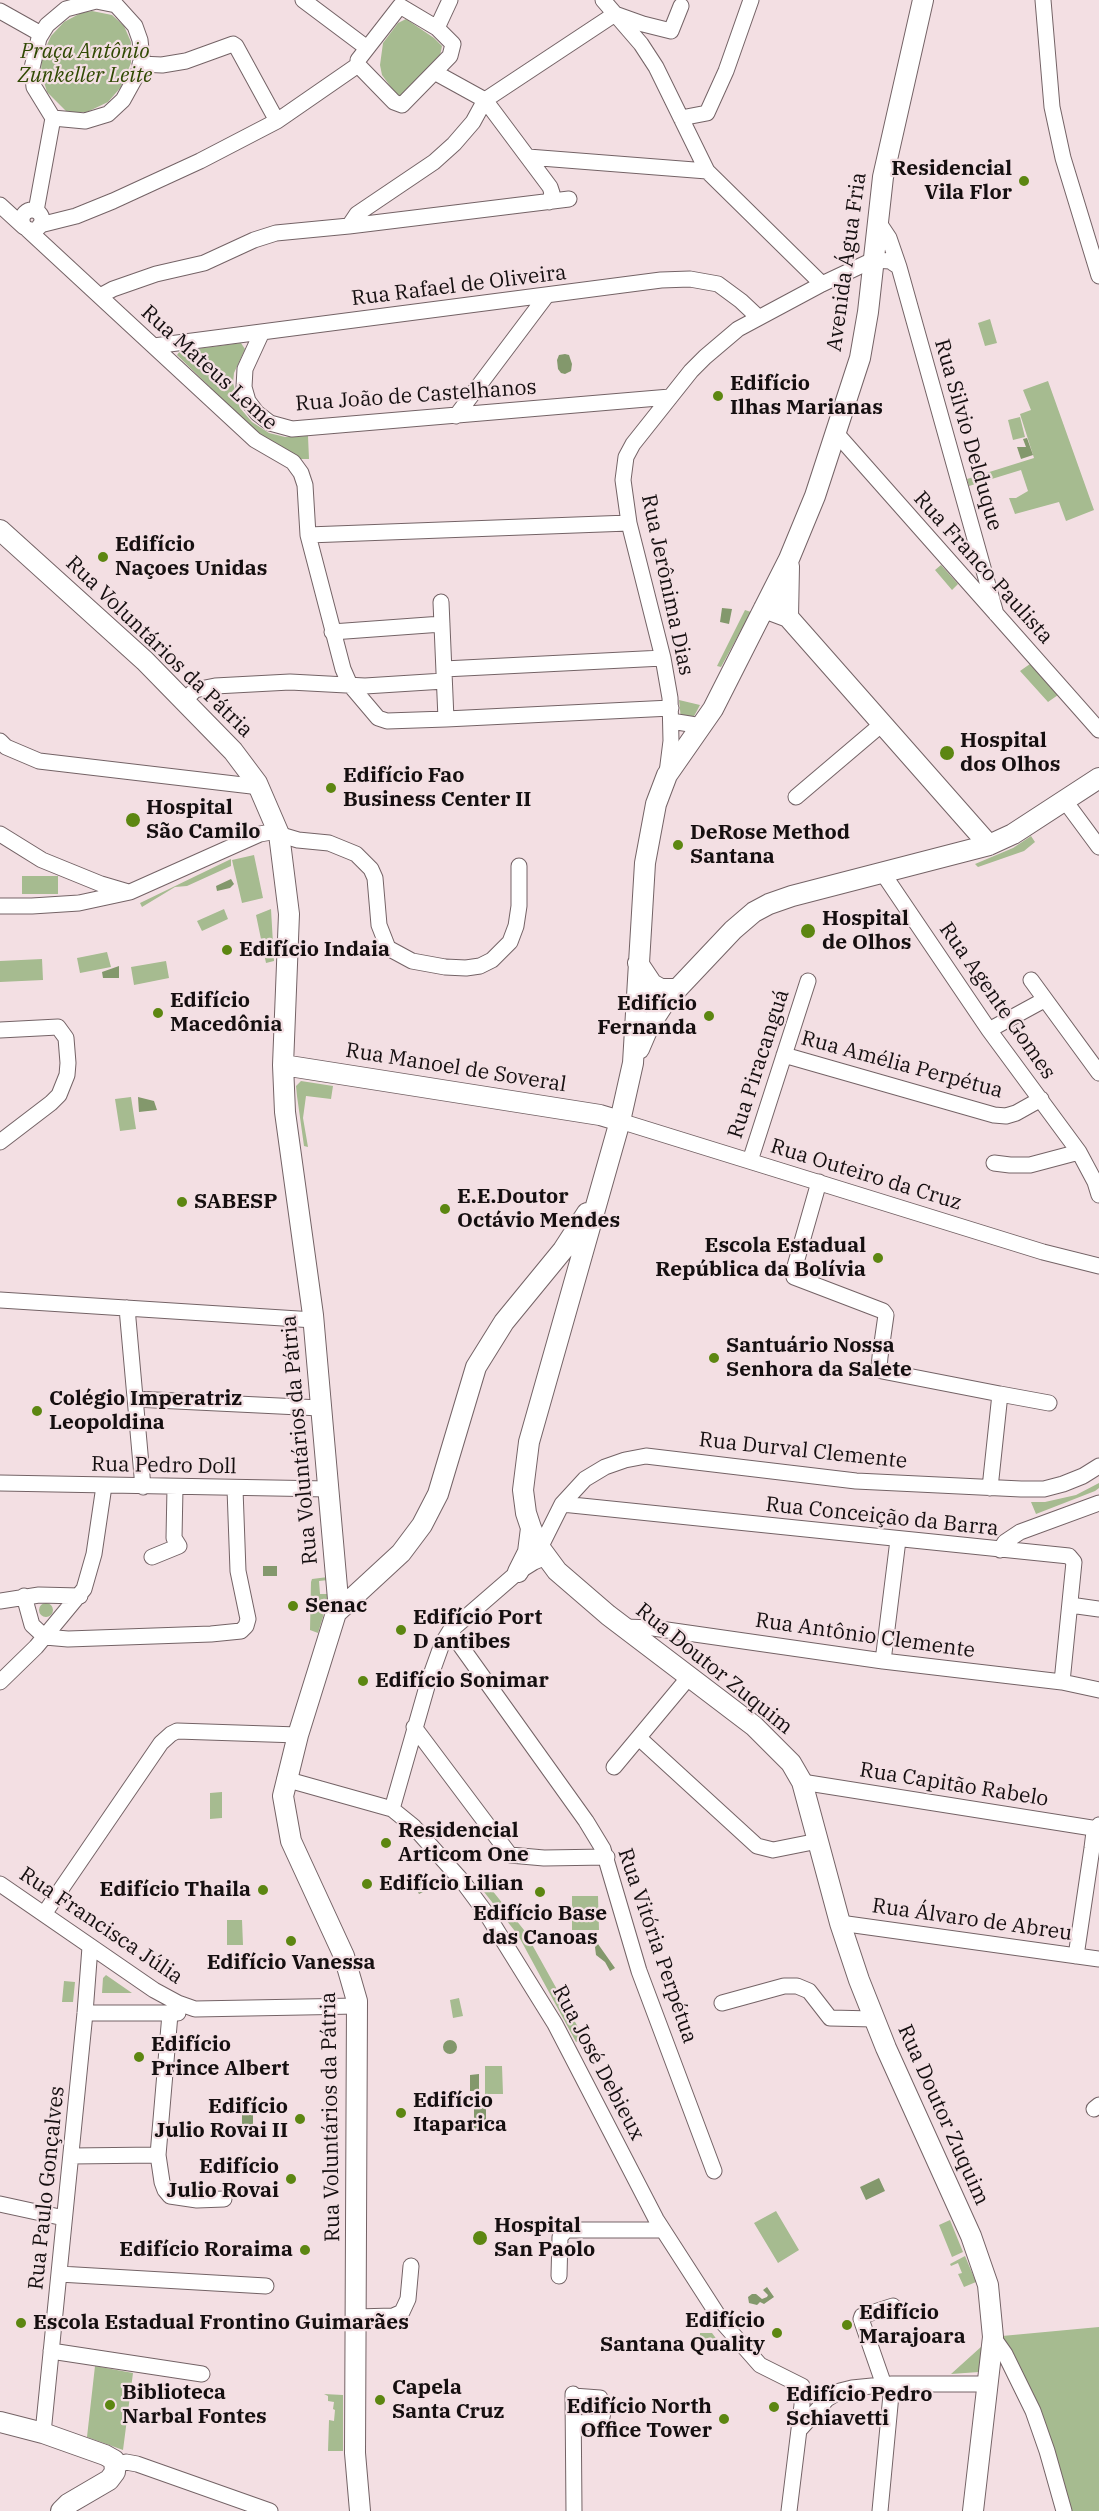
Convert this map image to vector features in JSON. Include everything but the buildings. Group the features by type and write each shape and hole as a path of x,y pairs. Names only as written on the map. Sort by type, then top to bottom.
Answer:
{"main road":[{"name":"Avenida Água Fria","path":"638,972 647,847 656,804 667,775 713,709 789,560 806,520 860,358 868,312 876,220 897,109 922,0"},
{"name":"Rua Voluntários da Pátria","path":"0,530 145,661 233,751 260,787 279,834 289,914 283,1065 285,1112 314,1320 338,1599 336,1613 285,1779 283,1796 289,1834 344,1956 353,1981 357,2006 355,2453 360,2511"},
{"name":"Avenida Água Fria","path":"788,617 789,560"},
{"path":"764,608 788,617 989,845"},
{"path":"633,1063 656,1014 733,930 754,912 792,896 989,845 1013,834 1099,778"},
{"path":"961,854 971,845 974,828"},
{"path":"638,972 661,989 677,989"},
{"name":"Rua Doutor Zuquim","path":"638,972 633,1063 620,1121 526,1457 523,1490 526,1513 543,1552 570,1583 767,1738 791,1763 802,1782 840,1923 874,2019 982,2264 992,2304 993,2337 989,2384 973,2511"},
{"name":"Rua Manoel de Soveral","path":"283,1065 600,1115 620,1121"},
{"path":"336,1613 411,1541 430,1511 442,1483 476,1367 491,1340 574,1235 590,1206 598,1200"},
{"path":"518,1572 528,1552 531,1528"},
{"path":"336,1565 356,1574 380,1572"},
{"path":"0,2422 43,2433 111,2457 116,2466 109,2480 68,2504 61,2511"}],"street":[{"path":"303,0 367,48"},
{"path":"436,28 450,0"},
{"path":"603,0 641,44 656,67 706,171 822,284"},
{"path":"681,118 707,113 726,71 751,0"},
{"path":"1043,0 1052,107 1063,158 1099,276"},
{"path":"53,118 85,121 108,114 123,100 132,87 140,64 140,40 135,26 116,4 96,1 66,9 51,20 41,34 32,68 34,87 53,118 33,221 76,216 149,185 277,121 358,65 358,60 401,5 436,28 452,42 453,46 450,56 436,73 404,104 399,105 358,65"},
{"path":"615,14 671,31 681,6"},
{"path":"0,11 41,34"},
{"path":"349,226 357,214 434,162 447,150 473,122 485,100 615,14"},
{"path":"140,64 162,65 186,61 233,44 277,121"},
{"path":"436,73 485,100 550,188 552,194 549,202"},
{"path":"528,157 706,171"},
{"name":"Rua Mateus Leme","path":"0,200 33,221 51,251 255,440 297,467 305,485 308,535 332,632 350,685 378,718 387,721 446,719"},
{"path":"100,296 156,274 204,263 254,240 276,233 569,200"},
{"name":"Rua Mateus Leme","path":"0,205 33,221"},
{"name":"Rua Silvio Delduque","path":"876,220 889,238 899,267 996,614"},
{"path":"873,260 890,261 899,267"},
{"name":"Rua Jerônima Dias","path":"667,775 671,714 663,658 629,523 623,480 626,457 633,444 670,397 705,357 738,329 822,284 873,260"},
{"name":"Rua Rafael de Oliveira","path":"154,346 662,280 690,279 718,284 758,317"},
{"path":"456,416 547,296"},
{"name":"Rua João de Castelhanos","path":"262,332 245,369 244,387 248,401 257,413 270,423 292,429 670,397"},
{"name":"Rua Franco Paulista","path":"836,433 1099,730"},
{"path":"308,535 629,523"},
{"path":"441,602 446,719 671,714 689,725 702,726"},
{"path":"332,632 442,624"},
{"path":"184,701 195,690 215,686 290,682 365,687 444,675 663,658"},
{"path":"796,797 882,724"},
{"path":"0,741 6,747 39,761 260,787"},
{"path":"1065,801 1099,848"},
{"path":"0,834 42,860 85,878 130,892"},
{"path":"0,906 79,903 130,892 260,834 279,834 298,840 329,843 344,848 364,860 375,878 379,925 388,948 412,961 445,967 480,966 492,960 510,942 516,926 519,906 519,866"},
{"name":"Rua Agente Gomes","path":"882,872 989,1030 1079,1152 1095,1182 1099,1195"},
{"path":"79,903 85,878"},
{"path":"1031,980 1099,1073"},
{"name":"Rua Piracanguá","path":"750,1161 808,981"},
{"path":"989,1030 1044,1000"},
{"path":"0,1030 58,1027 66,1038 68,1075 59,1095 51,1103 0,1142"},
{"name":"Rua Amélia Perpétua","path":"784,1055 994,1115 1006,1116 1016,1113 1041,1099"},
{"name":"Rua Outeiro da Cruz","path":"620,1121 1043,1252 1099,1266"},
{"path":"994,1163 1010,1166 1030,1165 1079,1152"},
{"path":"819,1182 793,1273 794,1277 883,1311 886,1315 880,1358 882,1371 1049,1403"},
{"path":"0,1300 314,1320"},
{"path":"127,1308 143,1487"},
{"path":"990,1488 1000,1394"},
{"path":"135,1399 320,1408"},
{"name":"Rua Durval Clemente","path":"543,1552 562,1504 585,1479 605,1467 646,1456 856,1481 990,1488 1044,1489 1073,1480 1099,1466"},
{"name":"Rua Pedro Doll","path":"0,1483 327,1489"},
{"path":"0,1682 45,1637 80,1596 88,1582 104,1486"},
{"path":"152,1557 179,1545 174,1538 175,1488"},
{"path":"24,1596 32,1625 45,1637 68,1639 211,1634 234,1633 244,1629 248,1619 238,1571 235,1489"},
{"path":"1000,1550 1005,1542 1020,1532 1099,1503"},
{"name":"Rua Conceição da Barra","path":"562,1504 1072,1557 1074,1562 1062,1682"},
{"path":"883,1661 898,1540"},
{"path":"392,1809 414,1727 436,1658 450,1631 543,1552"},
{"path":"0,1601 24,1596 80,1596"},
{"path":"1070,1605 1099,1609"},
{"name":"Rua Antônio Clemente","path":"624,1627 653,1628 883,1661 1062,1682 1099,1690"},
{"name":"Rua Vitória Perpétua","path":"450,1631 586,1821 607,1857 639,1971 714,2171"},
{"path":"614,1767 689,1677"},
{"path":"414,1727 510,1855 607,1857"},
{"path":"44,1914 161,1743 171,1734 177,1731 298,1735"},
{"path":"639,1738 757,1846 773,1850 818,1841"},
{"name":"Rua José Debieux","path":"285,1779 392,1809 414,1826 463,1882 507,1943 570,2052 629,2169 663,2230 736,2341 760,2365 802,2386 800,2430"},
{"name":"Rua Capitão Rabelo","path":"802,1782 1098,1827"},
{"path":"1076,1956 1098,1827"},
{"name":"Rua Francisca Júlia","path":"0,1884 154,1990 195,2009 357,2006"},
{"name":"Rua Álvaro de Abreu","path":"840,1923 1099,1959"},
{"name":"Rua Paulo Gonçalves","path":"43,2433 90,1947"},
{"path":"722,2003 784,1986 796,1986 809,1991 825,2015 830,2018 874,2019"},
{"path":"148,2013 154,1990"},
{"path":"85,2013 170,2013 195,2009"},
{"path":"170,2013 158,2155 162,2182 170,2196 197,2200 224,2199"},
{"path":"71,2156 158,2155"},
{"path":"0,2204 64,2218"},
{"path":"559,2276 560,2237 566,2230 663,2230"},
{"path":"356,2317 393,2316 402,2312 408,2299 411,2266"},
{"path":"59,2274 266,2286"},
{"path":"880,2511 888,2384 861,2319 862,2316 893,2306"},
{"path":"993,2337 1005,2355 1033,2411 1064,2511"},
{"path":"51,2351 202,2374"},
{"path":"789,2511 800,2430 812,2413 840,2391 888,2384 989,2384"},
{"path":"574,2423 599,2422 603,2417 604,2408 600,2398 573,2395 574,2511"},
{"path":"116,2466 126,2462 137,2464 270,2511"}],"green space":[{"name":"Praça Antônio Zunkeller Leite","path":"92,11 112,15 124,26 131,42 131,63 121,87 108,102 87,112 67,112 47,92 41,72 42,56 51,36 64,22 81,13"},
{"path":"406,19 442,46 439,60 399,98 382,75 380,65 383,43 398,23"},
{"path":"990,319 997,343 985,346 978,323"},
{"path":"241,343 245,349 234,373 233,383 240,408 252,422 269,433 285,437 308,436 309,459 301,459 260,436 177,355 180,351"},
{"path":"1048,381 1094,510 1066,521 1059,502 1015,514 1009,498 1016,498 1028,491 1021,470 969,486 967,479 1034,458 1020,414 1031,410 1023,390"},
{"path":"1020,417 1025,437 1013,440 1008,420"},
{"path":"941,565 958,584 952,590 935,570"},
{"path":"745,610 751,612 721,667 717,666"},
{"path":"1030,664 1058,695 1048,702 1020,671"},
{"path":"679,700 700,705 692,720 681,719"},
{"path":"1031,836 1035,842 1024,851 978,867 975,864 1013,848"},
{"path":"254,855 263,898 242,903 232,860"},
{"path":"231,859 231,866 187,886 175,887 142,907 140,903"},
{"path":"22,876 58,876 58,894 22,894"},
{"path":"224,909 228,919 202,931 197,921"},
{"path":"271,909 274,961 266,963 256,915"},
{"path":"107,952 111,967 80,973 77,958"},
{"path":"42,959 43,980 0,982 0,961"},
{"path":"166,961 169,978 134,985 131,967"},
{"path":"301,1081 333,1086 331,1099 306,1096 303,1118 308,1147 304,1146 297,1096 296,1086"},
{"path":"131,1097 136,1129 120,1131 115,1099"},
{"path":"1099,1483 1099,1488 1095,1491 1036,1514 1031,1502 1045,1502 1076,1495"},
{"path":"328,1577 328,1580 319,1581 320,1594 330,1594 318,1633 310,1630 311,1582 312,1579"},
{"path":"43,1603 49,1603 53,1610 49,1617 43,1617 39,1613 39,1607"},
{"path":"222,1792 222,1818 210,1819 210,1793"},
{"path":"483,1879 524,1930 584,2038 576,2042 518,1935 477,1883"},
{"path":"572,1896 598,1896 599,1930 572,1930"},
{"path":"227,1920 242,1920 243,1945 227,1945"},
{"path":"106,1975 132,1993 102,1993 103,1978"},
{"path":"64,1981 75,1982 73,2002 62,2002"},
{"path":"459,1998 463,2016 453,2018 450,2000"},
{"path":"485,2066 502,2066 503,2094 485,2094"},
{"path":"776,2211 799,2250 778,2263 754,2223"},
{"path":"950,2220 963,2252 952,2257 939,2225"},
{"path":"965,2256 976,2282 964,2287 958,2274 962,2273 958,2263 951,2266 950,2264"},
{"path":"1099,2327 1099,2511 1068,2511 1001,2340 1002,2336"},
{"path":"700,2333 712,2333 718,2341 700,2342"},
{"path":"982,2346 979,2372 951,2374"},
{"name":"Biblioteca Narbal Fontes","path":"95,2366 133,2373 123,2450 87,2437"},
{"path":"324,2394 343,2395 343,2451 328,2451 329,2420 334,2421 335,2410 333,2409 334,2402 328,2401 328,2396"}],"shaded area":[{"path":"559,355 569,355 572,364 571,371 565,374 558,369 557,360"},
{"path":"1027,438 1033,455 1021,459 1017,447 1026,447 1023,439"},
{"path":"722,608 732,609 729,624 720,622"},
{"path":"231,879 234,884 230,888 217,891 216,886"},
{"path":"119,966 119,978 103,978 102,972"},
{"path":"138,1097 154,1101 157,1110 139,1112"},
{"path":"263,1566 277,1566 277,1576 263,1576"},
{"path":"421,1874 429,1889 419,1894 411,1879"},
{"path":"598,1944 615,1968 610,1971 605,1962 596,1955 595,1947"},
{"path":"450,2040 455,2042 457,2047 455,2052 450,2054 445,2052 443,2047 445,2042"},
{"path":"479,2074 479,2091 470,2091 470,2075"},
{"path":"474,2107 486,2107 486,2130 474,2130"},
{"path":"242,2112 253,2112 253,2130 242,2130"},
{"path":"879,2178 885,2191 866,2200 860,2187"},
{"path":"767,2287 774,2297 764,2304 749,2303 748,2297 752,2294 762,2299 767,2297 768,2295 763,2290"}],"place":[{"name":"Residencial Vila Flor","path":"1024,181"},
{"name":"Edifício Ilhas Marianas","path":"718,396"},
{"name":"Edifício Naçoes Unidas","path":"103,557"},
{"name":"Hospital dos Olhos","path":"947,753"},
{"name":"Edifício Fao Business Center II","path":"331,788"},
{"name":"Hospital São Camilo","path":"133,820"},
{"name":"DeRose Method Santana","path":"678,845"},
{"name":"Hospital de Olhos","path":"808,931"},
{"name":"Edifício Indaia","path":"227,950"},
{"name":"Edifício Macedônia","path":"158,1013"},
{"name":"Edifício Fernanda","path":"709,1016"},
{"name":"SABESP","path":"182,1202"},
{"name":"E.E.Doutor Octávio Mendes","path":"445,1209"},
{"name":"Escola Estadual República da Bolívia","path":"878,1258"},
{"name":"Santuário Nossa Senhora da Salete","path":"714,1358"},
{"name":"Colégio Imperatriz Leopoldina","path":"37,1411"},
{"name":"Senac","path":"293,1606"},
{"name":"Edifício Port D antibes","path":"401,1630"},
{"name":"Edifício Sonimar","path":"363,1681"},
{"name":"Residencial Articom One","path":"386,1843"},
{"name":"Edifício Lilian","path":"367,1884"},
{"name":"Edifício Thaila","path":"263,1890"},
{"name":"Edifício Base das Canoas","path":"540,1892"},
{"name":"Edifício Vanessa","path":"291,1941"},
{"name":"Edifício Prince Albert","path":"139,2057"},
{"name":"Edifício Itaparica","path":"401,2113"},
{"name":"Edifício Julio Rovai II","path":"300,2119"},
{"name":"Edifício Julio Rovai","path":"291,2179"},
{"name":"Hospital San Paolo","path":"480,2238"},
{"name":"Edifício Roraima","path":"305,2250"},
{"name":"Escola Estadual Frontino Guimarães","path":"21,2323"},
{"name":"Edifício Marajoara","path":"847,2325"},
{"name":"Edifício Santana Quality","path":"777,2333"},
{"name":"Capela Santa Cruz","path":"380,2400"},
{"name":"Biblioteca Narbal Fontes","path":"110,2405"},
{"name":"Edifício Pedro Schiavetti","path":"774,2407"},
{"name":"Edifício North Office Tower","path":"724,2419"}]}
